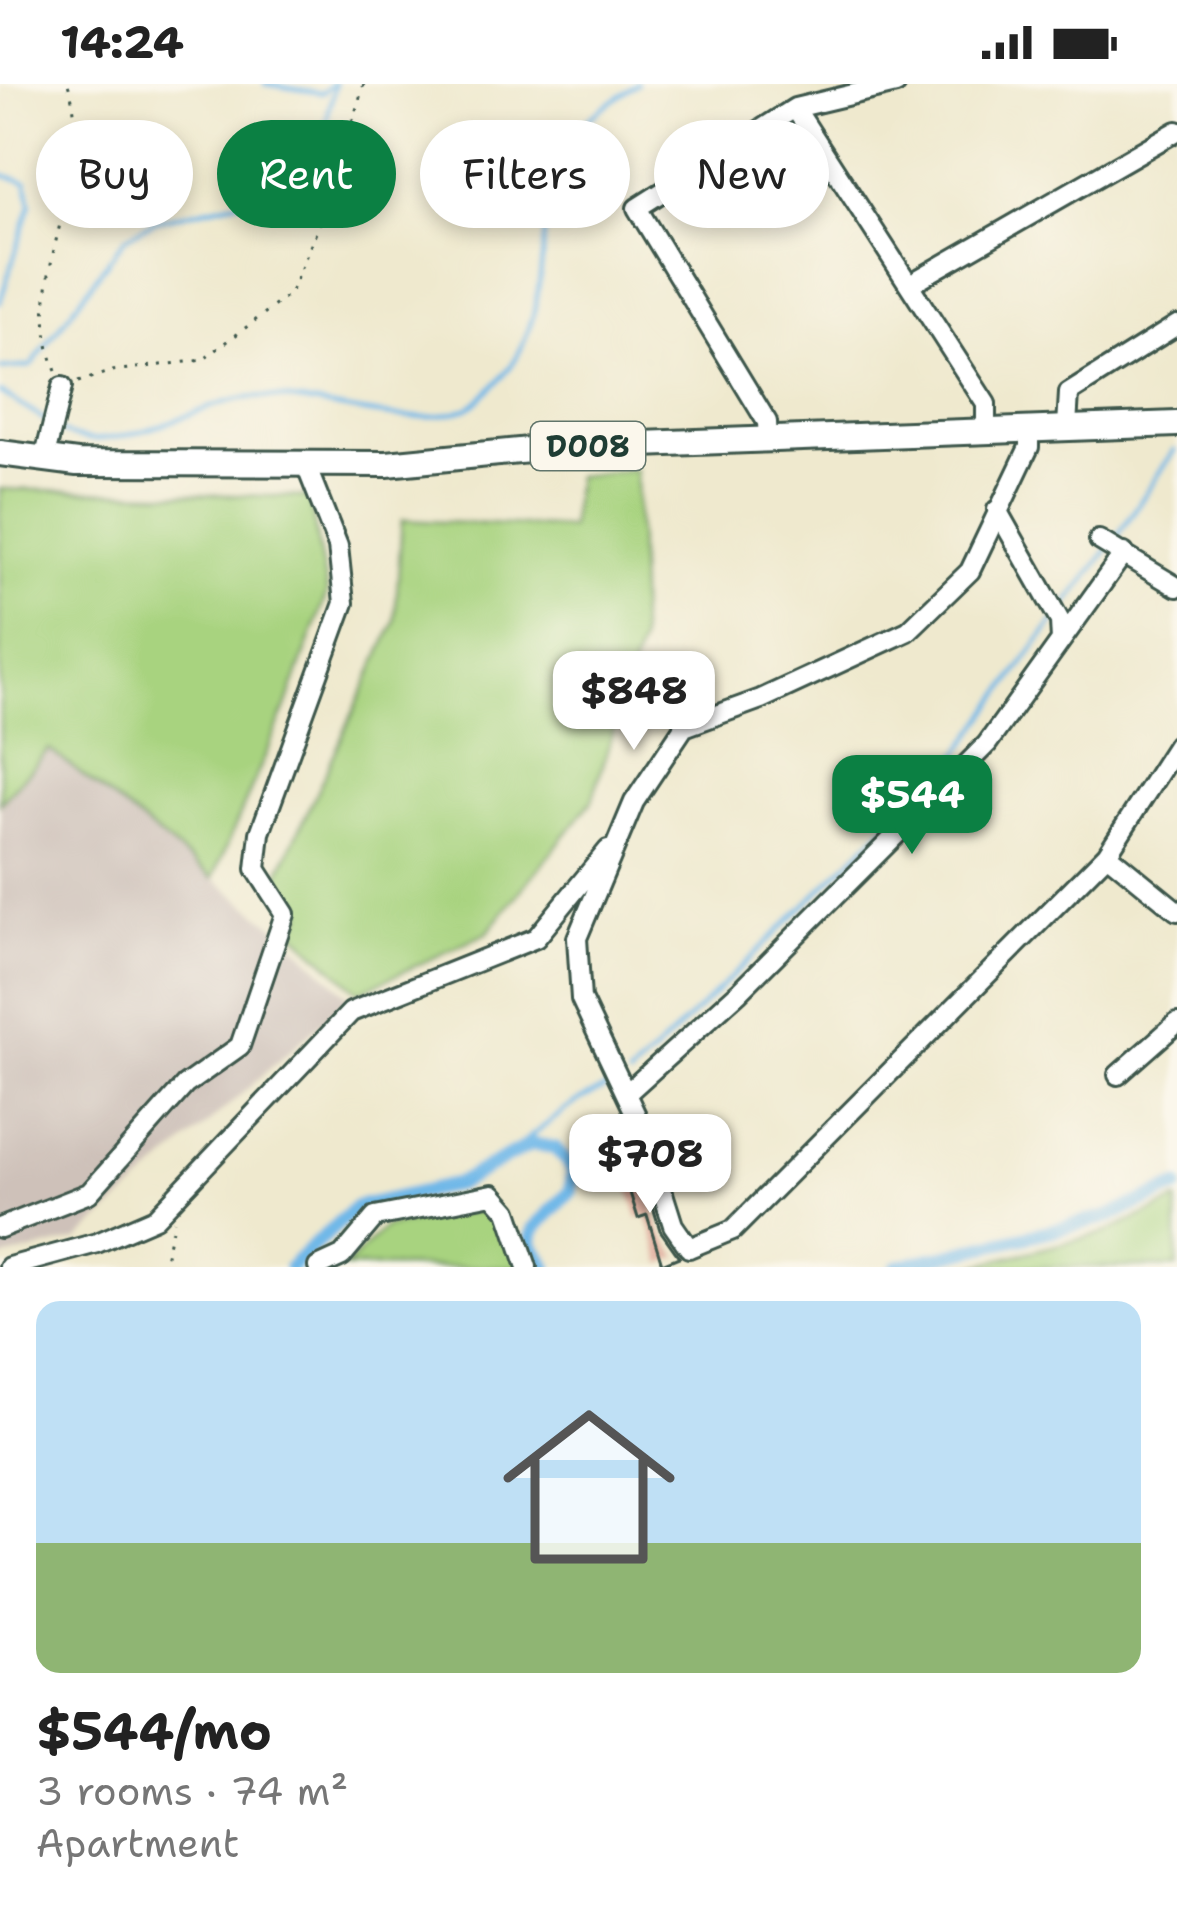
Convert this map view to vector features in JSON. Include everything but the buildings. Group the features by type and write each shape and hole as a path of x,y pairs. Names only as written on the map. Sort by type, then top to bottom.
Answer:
{"main road":[{"name":"D008","path":"0,453 45,449 387,464 560,447 1177,424"}],"street":[{"path":"768,441 767,422 637,208 795,108 833,92 896,84"},
{"path":"795,108 986,404 986,430"},
{"path":"910,284 1177,130"},
{"path":"1067,426 1070,393 1177,325"},
{"path":"45,449 61,392"},
{"path":"1029,427 1029,447 970,571 908,631 761,699 684,727 634,802 577,938 580,999 626,1094 687,1257 734,1230 1107,854 1177,746"},
{"path":"0,1228 89,1193 184,1085 240,1046 285,914 256,869 260,833 344,603 338,546 305,464"},
{"path":"998,510 1058,624"},
{"path":"626,1094 739,992 987,744 1110,546 1177,586"},
{"path":"10,1267 97,1243 155,1218 351,1012 536,938 622,834"},
{"path":"1107,854 1177,911"},
{"path":"1118,1075 1177,1023"},
{"path":"319,1267 342,1256 375,1216 493,1194 508,1211 527,1267"}],"path":[{"path":"68,84 76,156 46,308 51,359 61,392 112,371 203,360 290,294 326,211 364,84"},
{"path":"163,1267 181,1190"}],"shaded area":[{"path":"49,749 282,932 350,997 78,1240 0,1259 0,803"}],"green space":[{"path":"636,470 640,642 592,801 487,933 359,992 295,933 302,913 277,878 395,622 402,520 570,528 576,476"},
{"path":"0,489 309,497 327,593 286,707 213,878 49,749 0,803"},
{"path":"1177,1201 1177,1267 968,1267 1105,1233"},
{"path":"476,1211 502,1215 520,1267 345,1267 385,1227"}],"waterway":[{"path":"265,84 322,93 332,84"},
{"path":"0,369 31,366 125,238 155,221 256,197 300,176 320,149 335,84"},
{"path":"58,429 77,438 123,436 240,399 292,400 409,417 438,416 469,407 509,369 529,328 549,186 561,150 579,127 637,84"},
{"path":"0,174 27,182 31,204 0,302"},
{"path":"0,392 48,422"},
{"path":"1115,540 1174,450"},
{"path":"1061,612 1108,549"},
{"path":"629,1077 958,755 1054,621"},
{"path":"507,1154 575,1103 609,1086"},
{"path":"290,1267 356,1207 457,1184 531,1144 555,1148 573,1169 571,1191 534,1229 531,1243 547,1267"},
{"path":"897,1267 1107,1217 1177,1187"}]}
